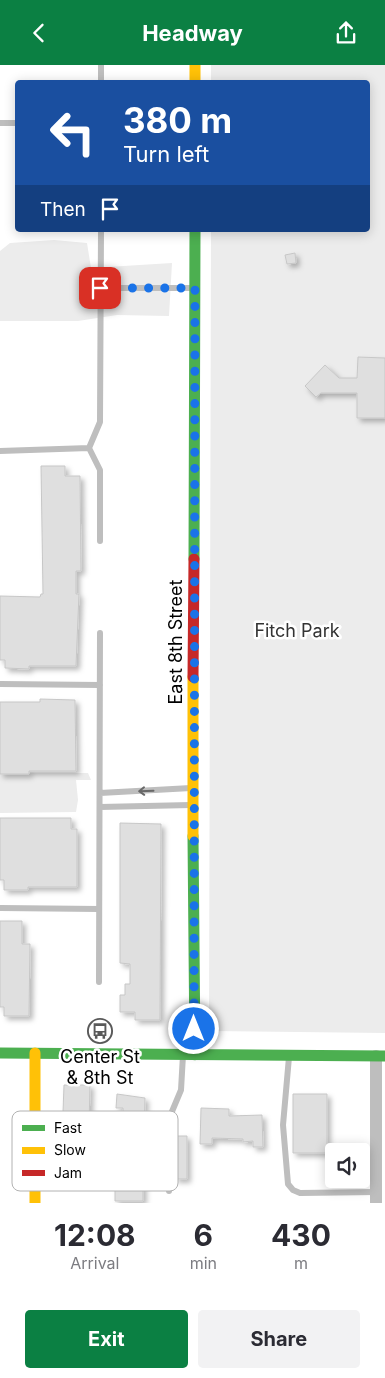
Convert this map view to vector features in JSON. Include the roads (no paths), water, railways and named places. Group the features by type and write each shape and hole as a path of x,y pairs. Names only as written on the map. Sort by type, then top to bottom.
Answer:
{"street":[{"path":"195,65 195,80"},
{"name":"East 8th Street","path":"189,1055 193,805 195,232"},
{"path":"0,1053 380,1056 376,1198"},
{"path":"35,1053 35,1111"}],"lane":[{"path":"101,65 101,80"},
{"path":"0,123 15,123"},
{"path":"100,541 100,470 89,448 100,421 101,232"},
{"path":"100,288 195,288"},
{"path":"0,451 89,448"},
{"path":"99,982 100,633"},
{"path":"0,684 100,685"},
{"path":"100,793 193,788"},
{"path":"100,807 193,805"},
{"path":"0,908 99,909"},
{"path":"172,1111 181,1090 189,1055"},
{"path":"289,1055 283,1125 288,1184 300,1193 376,1198"}],"place":[{"name":"Center St & 8th St","path":"100,1031"}],"park label":[{"name":"Fitch Park","path":"297,631"}]}
